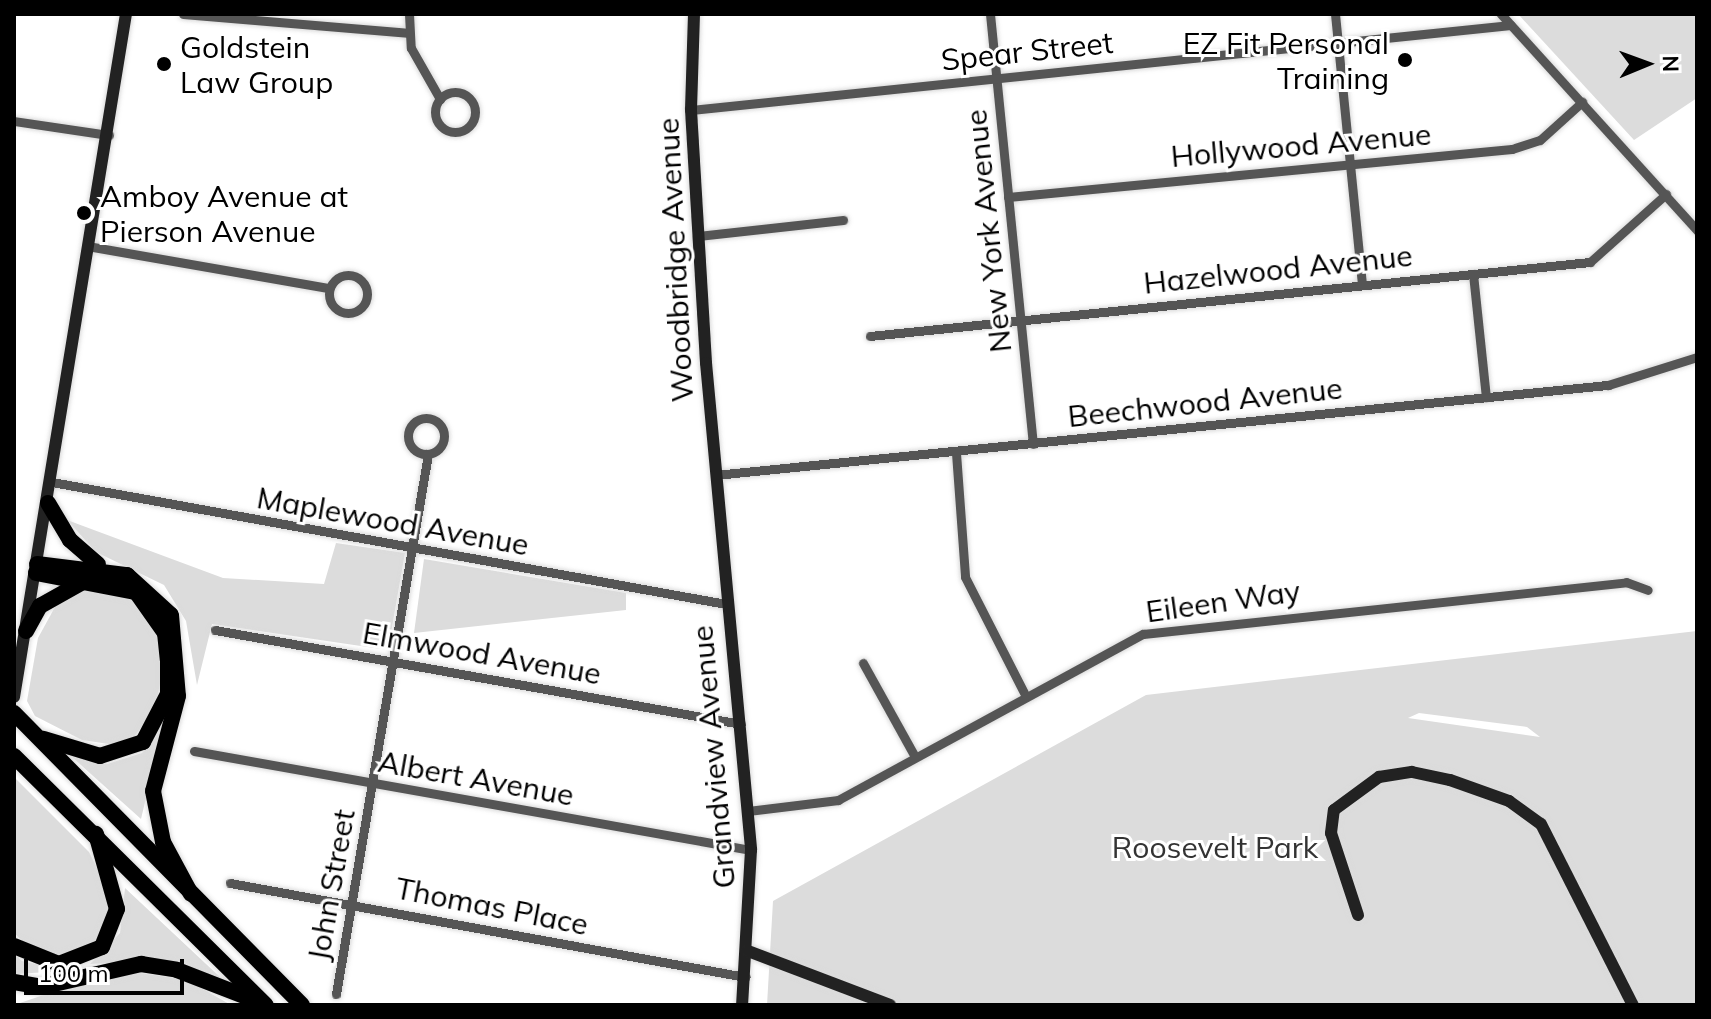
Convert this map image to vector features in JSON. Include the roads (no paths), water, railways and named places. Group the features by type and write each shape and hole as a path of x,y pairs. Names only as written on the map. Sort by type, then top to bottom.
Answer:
{"highway":[{"path":"48,503 86,558 142,581 160,598 177,640 178,696 153,791 163,842 191,894"},
{"path":"37,568 110,570"},
{"path":"32,731 100,756 134,747 159,722 168,694 165,633 136,592 37,568"},
{"path":"26,631 40,606 88,580"},
{"path":"14,713 302,1005"},
{"path":"15,757 96,833 266,1005"},
{"path":"14,946 59,964 102,947 117,909 96,833"},
{"path":"14,996 141,964 188,973 266,1005"},
{"path":"14,982 41,987"}],"street":[{"path":"14,697 93,247 126,14"},
{"path":"183,14 407,33"},
{"path":"409,14 407,33 440,99 435,111 443,128 455,132 472,123 475,111 465,95 440,99"},
{"name":"Woodbridge Avenue","path":"694,14 691,110 716,504"},
{"name":"New York Avenue","path":"990,14 1033,444"},
{"path":"1335,14 1362,284"},
{"path":"1501,14 1697,230"},
{"name":"Spear Street","path":"691,110 1511,25"},
{"name":"Hollywood Avenue","path":"1008,197 1527,145 1582,102"},
{"path":"14,121 109,135"},
{"name":"Hazelwood Avenue","path":"870,336 1590,262 1666,194"},
{"path":"698,236 843,220"},
{"path":"93,247 329,288"},
{"path":"1473,274 1486,397"},
{"path":"353,275 367,297 358,310 342,312 330,302 329,288 338,277 353,275"},
{"name":"Beechwood Avenue","path":"715,475 956,453 1624,382 1697,357"},
{"name":"John Street","path":"424,418 444,432 441,446 428,454 414,449 408,436 424,418"},
{"path":"956,453 965,577 1024,693"},
{"name":"John Street","path":"336,994 428,454"},
{"name":"Maplewood Avenue","path":"52,482 726,604"},
{"name":"Grandview Avenue","path":"716,504 741,724 751,850 748,951 742,1005"},
{"name":"Eileen Way","path":"748,811 838,800 1024,693 1143,634 1180,625 1626,582 1648,590"},
{"name":"Elmwood Avenue","path":"215,630 741,724"},
{"path":"863,663 915,757"},
{"name":"Albert Avenue","path":"194,751 751,850"},
{"path":"1358,915 1336,852 1334,810 1379,777 1412,772 1450,780 1509,801 1541,824 1633,1005"},
{"name":"Thomas Place","path":"230,883 745,977"},
{"path":"748,951 890,1005"}],"place":[{"name":"EZ Fit Personal Training","path":"1405,60"},
{"name":"Goldstein Law Group","path":"164,64"},
{"name":"Amboy Avenue at Pierson Avenue","path":"84,213"}],"park label":[{"name":"Roosevelt Park","path":"1215,847"}]}
